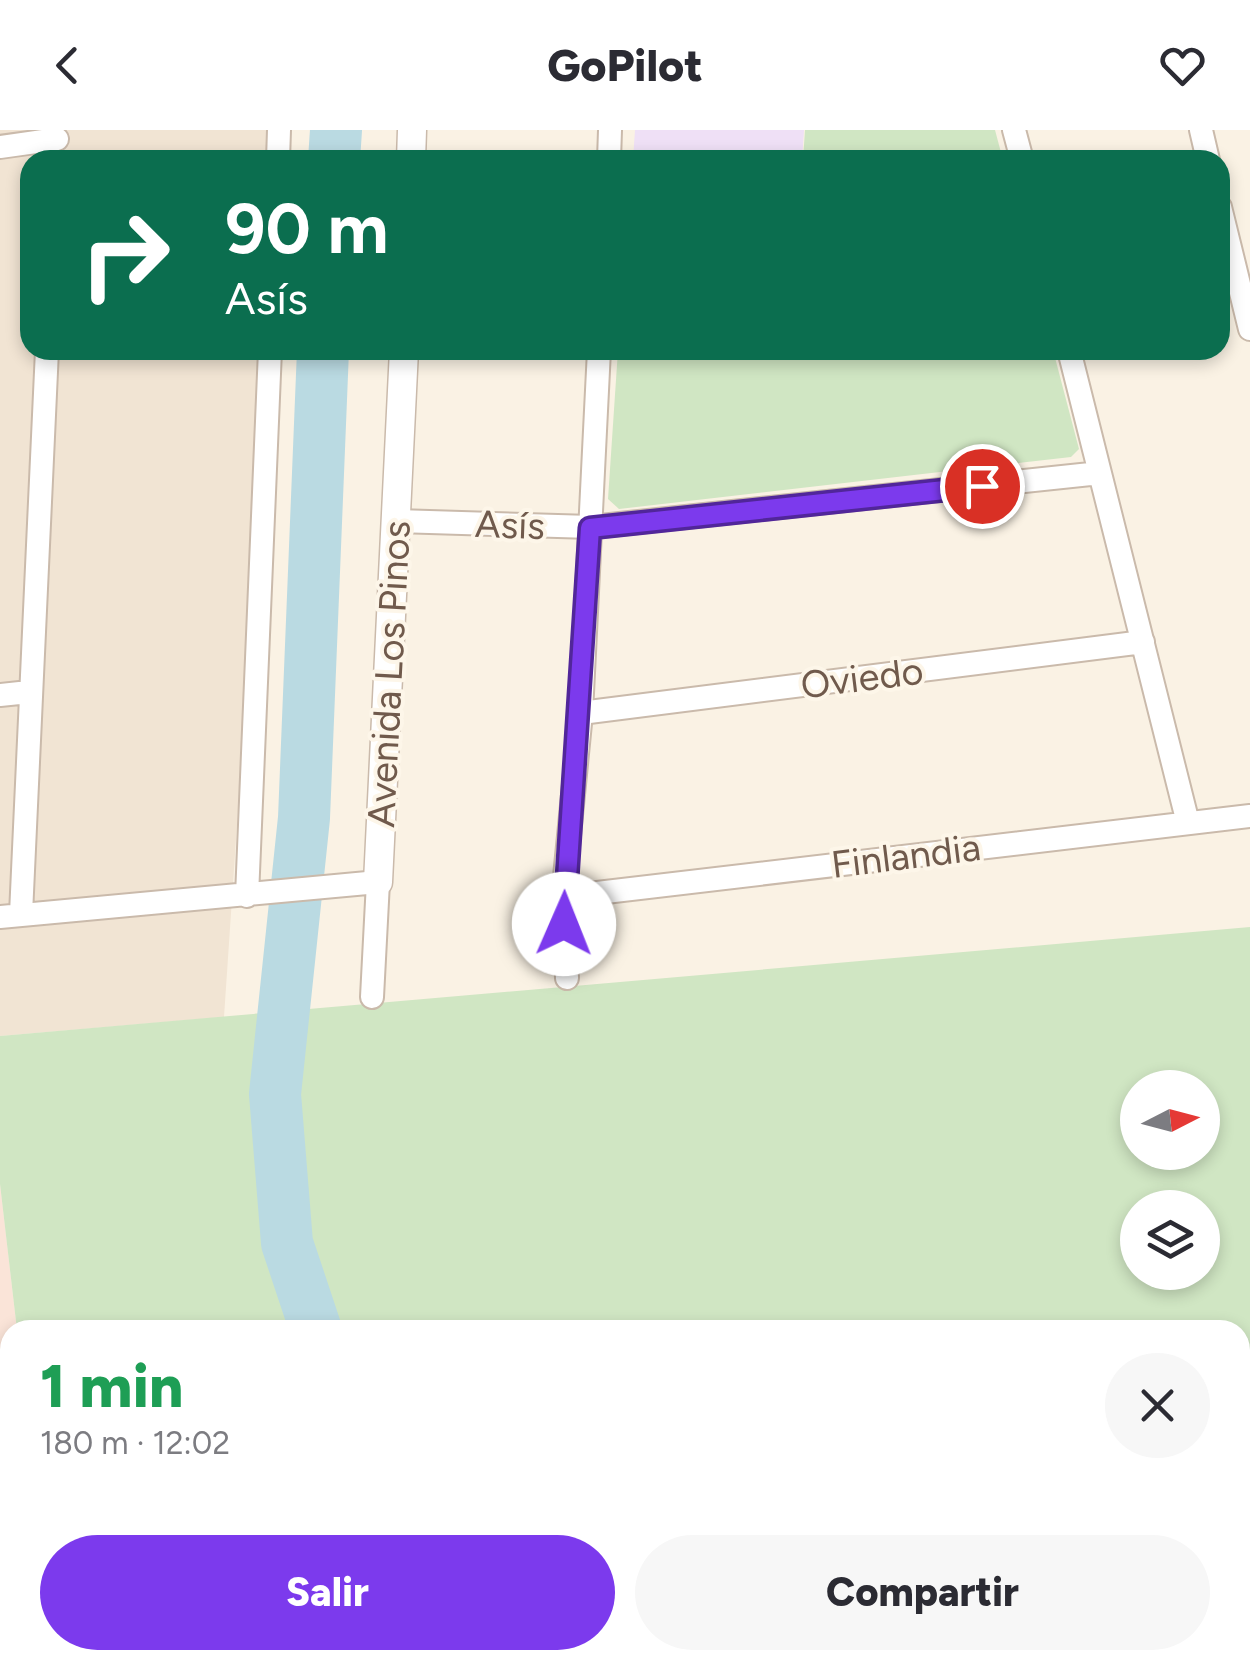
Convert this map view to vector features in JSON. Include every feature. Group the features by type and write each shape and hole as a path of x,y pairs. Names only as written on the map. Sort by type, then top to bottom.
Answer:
{"street":[{"path":"0,147 57,143"},
{"path":"1230,248 1250,329"},
{"path":"46,360 29,692 10,916 378,882"},
{"path":"258,895 270,360"},
{"name":"Avenida Los Pinos","path":"372,997 404,360"},
{"path":"567,978 562,897 581,713 598,360"},
{"path":"1072,360 1188,822"},
{"name":"Asís","path":"398,521 590,528 1100,473"},
{"name":"Oviedo","path":"581,713 1143,642"},
{"path":"0,695 29,692"},
{"name":"Finlandia","path":"562,897 1250,816"}],"shaded area":[{"path":"0,130 284,130 283,150 20,150 20,360 268,360 224,1017 0,1036"},
{"path":"635,130 804,130 803,150 634,150"},
{"path":"0,1184 16,1320 0,1320"}],"green space":[{"path":"805,130 995,130 1000,150 804,150"},
{"path":"617,360 1056,360 1079,449 1071,457 619,509 608,499"},
{"path":"1250,927 1250,1320 16,1320 0,1184 0,1036"}],"waterway":[{"path":"335,150 336,130"},
{"path":"313,1320 287,1243 275,1094 304,818 323,360"}],"route":[{"path":"564,924 562,897 581,713 590,528 982,486"}]}
